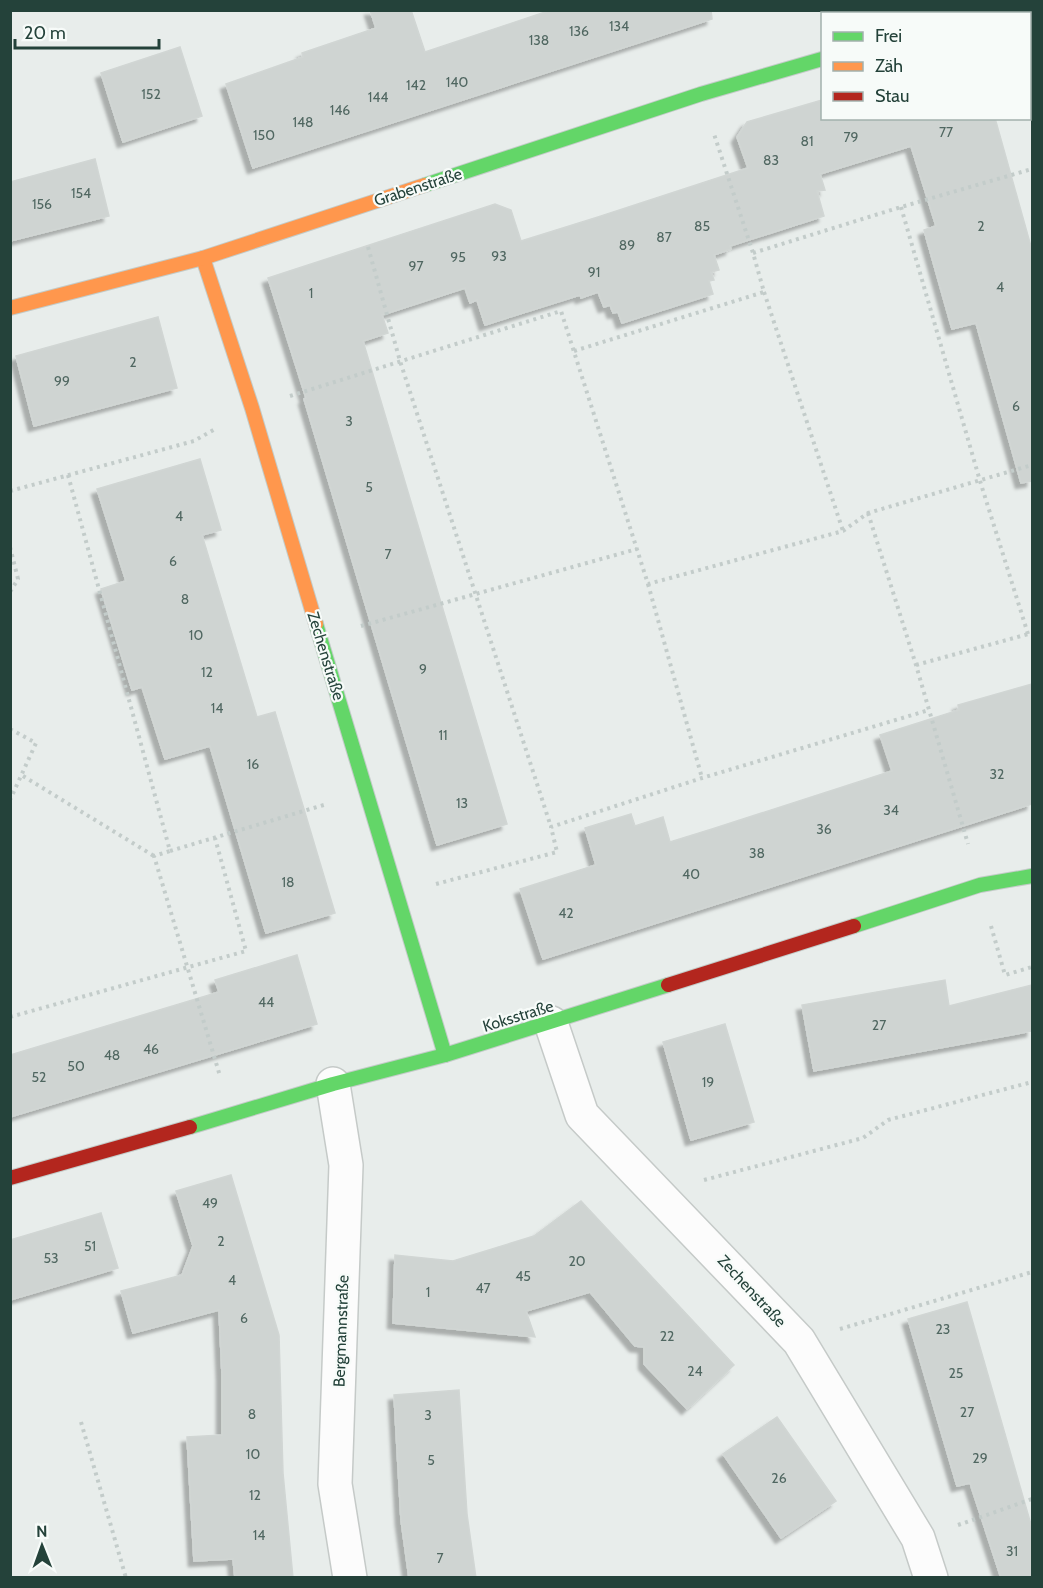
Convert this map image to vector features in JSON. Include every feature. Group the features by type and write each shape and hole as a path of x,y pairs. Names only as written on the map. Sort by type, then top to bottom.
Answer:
{"street":[{"name":"Grabenstraße","path":"10,308 203,258 701,94 821,59"},
{"name":"Zechenstraße","path":"203,258 252,408 445,1055"},
{"name":"Koksstraße","path":"10,1178 551,1023 980,885 1032,876"},
{"name":"Zechenstraße","path":"551,1023 582,1115 799,1341 918,1538 931,1578"},
{"name":"Bergmannstraße","path":"333,1084 346,1166 335,1484 350,1578"}],"path":[{"path":"701,94 843,531"},
{"path":"753,253 1032,169"},
{"path":"356,207 400,361 477,594 557,852 397,894"},
{"path":"901,207 980,481 1030,633 916,665"},
{"path":"574,351 764,292"},
{"path":"10,491 194,441 252,408 561,311 648,584 702,778"},
{"path":"648,584 843,531 868,513 1032,465"},
{"path":"68,475 170,851"},
{"path":"868,513 916,665 1005,975 1032,967"},
{"path":"10,547 18,579 10,592"},
{"path":"321,637 637,549"},
{"path":"551,827 702,778 928,710"},
{"path":"10,729 36,743 23,776 10,800"},
{"path":"23,776 154,856 232,1115"},
{"path":"154,856 367,792"},
{"path":"10,1017 246,951 215,838"},
{"path":"657,1192 863,1138 888,1120 1032,1082"},
{"path":"799,1341 1032,1272"},
{"path":"81,1422 126,1578"},
{"path":"918,1538 1032,1499"}],"building":[{"path":"370,10 411,10 425,52 551,10 711,10 712,19 253,168 226,84 303,57 302,53 376,28"},
{"path":"180,47 202,116 123,142 101,73"},
{"path":"821,100 821,120 996,120 1032,250 1032,481 1021,483 976,323 952,329 924,230 936,226 911,146 820,174 825,190 817,191 824,216 730,246 731,249 714,255 719,270 711,272 714,280 709,281 713,294 622,323 618,312 613,313 610,305 604,307 598,292 581,298 580,295 485,325 477,300 470,303 465,288 382,315 388,333 363,341 507,824 437,845 304,399 306,398 268,278 495,204 511,210 521,241 598,217 748,168 737,137 747,122"},
{"path":"95,159 109,216 10,241 10,182"},
{"path":"158,317 177,388 34,426 16,356"},
{"path":"200,459 221,530 202,535 257,717 275,712 335,913 266,933 210,746 165,759 142,687 132,690 101,589 126,581 97,489"},
{"path":"1032,684 1032,804 543,959 520,889 596,865 585,828 631,814 635,826 663,817 670,842 712,829 892,771 880,735 959,710 958,705"},
{"path":"297,955 317,1024 10,1117 10,1055 219,992 215,980"},
{"path":"945,980 949,1006 1032,985 1032,1031 814,1071 802,1005"},
{"path":"725,1024 754,1122 691,1140 663,1042"},
{"path":"231,1175 279,1335 283,1473 293,1578 235,1578 233,1559 194,1561 187,1437 222,1435 219,1310 133,1333 121,1291 182,1275 193,1246 176,1191"},
{"path":"581,1201 734,1365 687,1409 644,1364 644,1347 635,1346 590,1292 526,1311 535,1337 393,1323 395,1255 453,1261 534,1236"},
{"path":"101,1213 118,1268 10,1300 10,1240"},
{"path":"967,1302 1032,1528 1032,1578 1001,1578 970,1483 957,1486 908,1319"},
{"path":"459,1390 467,1514 476,1578 409,1578 401,1520 394,1395"},
{"path":"777,1417 836,1501 781,1538 723,1454"}],"traffic: fast":[{"path":"425,185 701,94 821,59"},
{"path":"316,624 445,1055"},
{"path":"854,926 980,885 1032,876"},
{"path":"190,1127 333,1084 445,1055 668,985"}],"traffic: slow":[{"path":"10,308 203,258 425,185"},
{"path":"203,258 252,408 316,624"}],"traffic: jam":[{"path":"668,985 854,926"},
{"path":"10,1178 190,1127"}]}
